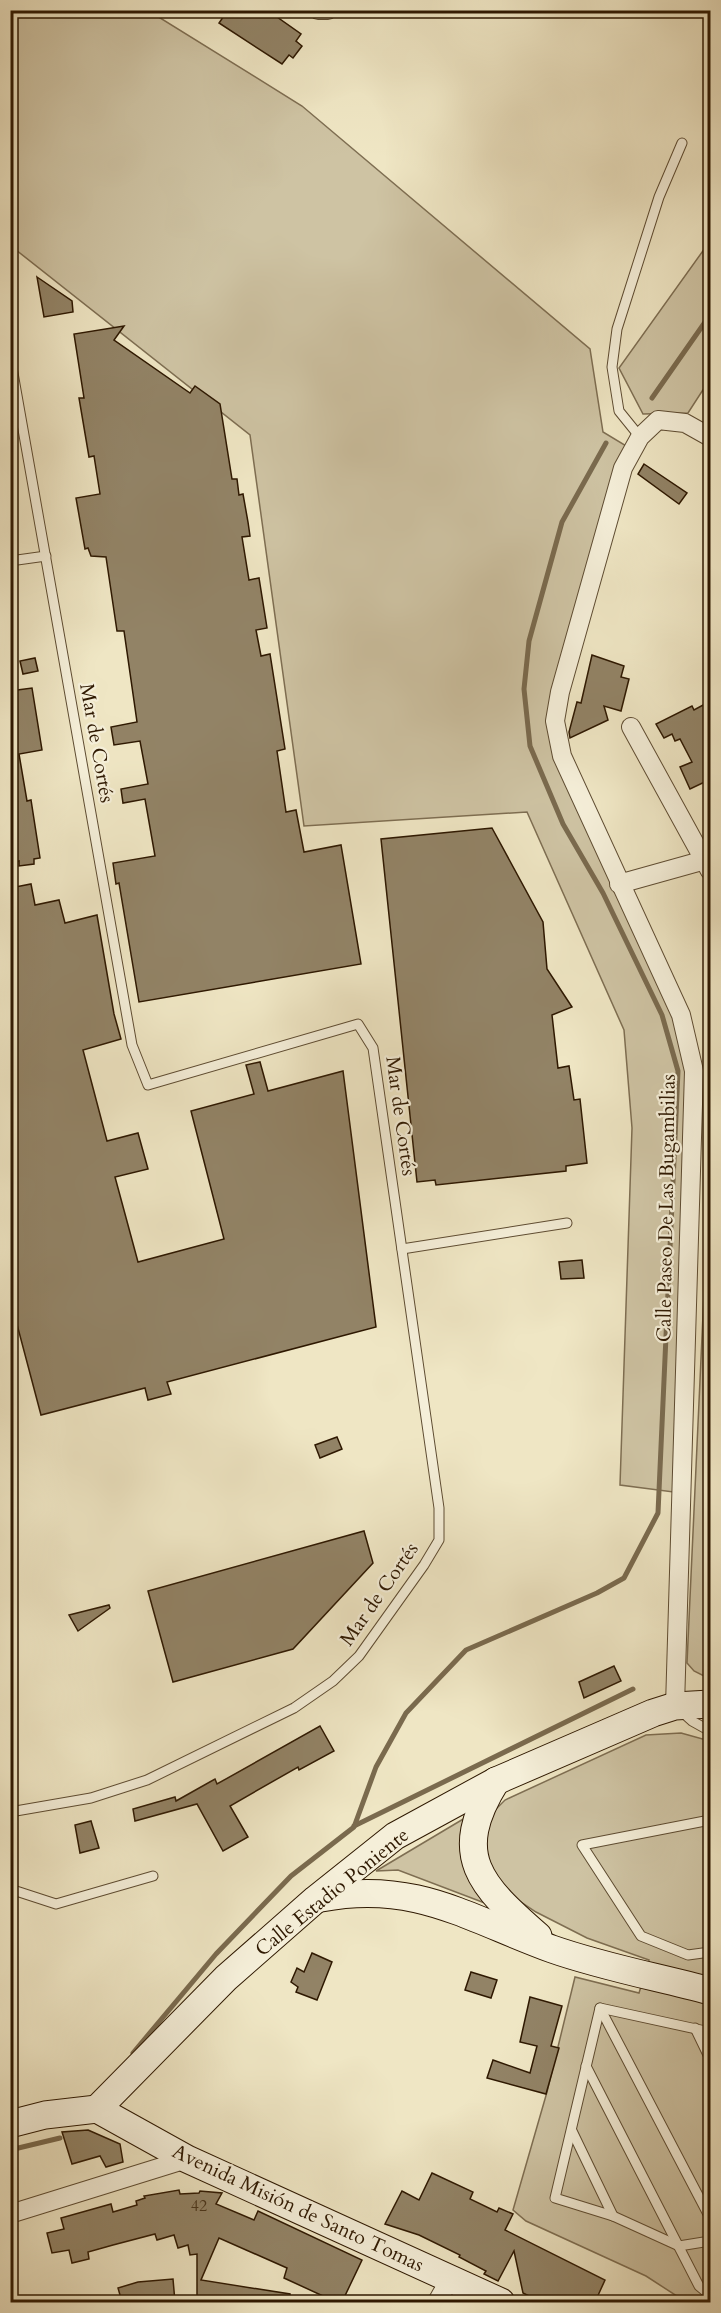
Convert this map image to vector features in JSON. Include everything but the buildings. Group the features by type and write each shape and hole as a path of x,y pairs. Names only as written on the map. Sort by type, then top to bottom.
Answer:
{"street":[{"path":"318,10 328,10"},
{"path":"639,436 658,420 685,423 711,437"},
{"name":"Calle Paseo De Las Bugambilias","path":"639,436 623,468 560,692 555,721 562,756 681,1015 694,1071 675,1706"},
{"path":"619,884 708,866 632,727"},
{"name":"Calle Estadio Poniente","path":"97,2109 226,1978 316,1899 395,1836 496,1781 652,1713 675,1706 711,1704"},
{"path":"496,1781 481,1805 474,1825 474,1856 480,1875 501,1903 553,1949"},
{"path":"316,1899 352,1892 392,1893 445,1905 553,1949 711,1991"},
{"path":"10,2124 45,2115 97,2109"},
{"name":"Avenida Misión de Santo Tomas","path":"97,2109 187,2159 501,2302"},
{"path":"10,2214 187,2159"},
{"path":"437,2302 450,2278"}],"lane":[{"path":"639,436 619,411 612,367 617,328 659,197 682,143"},
{"name":"Mar de Cortés","path":"10,356 132,1045 148,1085 358,1024 373,1048 439,1508 439,1540 424,1565 359,1656 333,1681 294,1708 147,1780 91,1798 10,1812"},
{"path":"10,561 46,556"},
{"path":"402,1249 567,1223"},
{"path":"675,1706 692,1721 711,1731"},
{"path":"711,1820 582,1845 641,1936 688,1955 711,1952"},
{"path":"10,1889 56,1904 153,1876"},
{"path":"600,2008 711,2032"},
{"path":"600,2008 555,2198 613,2216 679,2246 711,2241"},
{"path":"600,2008 711,2218"},
{"path":"695,2028 711,2059"},
{"path":"586,2066 699,2286 711,2295"},
{"path":"572,2131 613,2216"}],"shaded area":[{"path":"10,11 149,11 302,106 590,349 603,432 633,450 555,721 694,1071 681,1493 620,1485 632,1128 624,1030 527,812 304,826 250,435 11,246"},
{"path":"710,241 710,379 688,413 643,414 619,368"},
{"path":"710,1163 710,1679 694,1671 687,1663"},
{"path":"681,1733 710,1741 710,2302 686,2302 646,2276 526,2221 513,2210 547,2092 575,1977 639,1993 649,1960 587,1938 536,1912 497,1886 486,1866 482,1831 490,1815 505,1800 646,1735"},
{"path":"470,1815 490,1905 398,1870 376,1871"}],"waterway":[{"path":"652,398 710,315"},
{"path":"133,2053 216,1954 291,1876 354,1827 376,1767 406,1713 466,1650 597,1593 624,1578 658,1513 678,1071 662,1015 603,893 563,824 530,746 524,689 529,641 562,522 606,443"},
{"path":"354,1826 633,1689"},
{"path":"10,2150 60,2138"}]}
